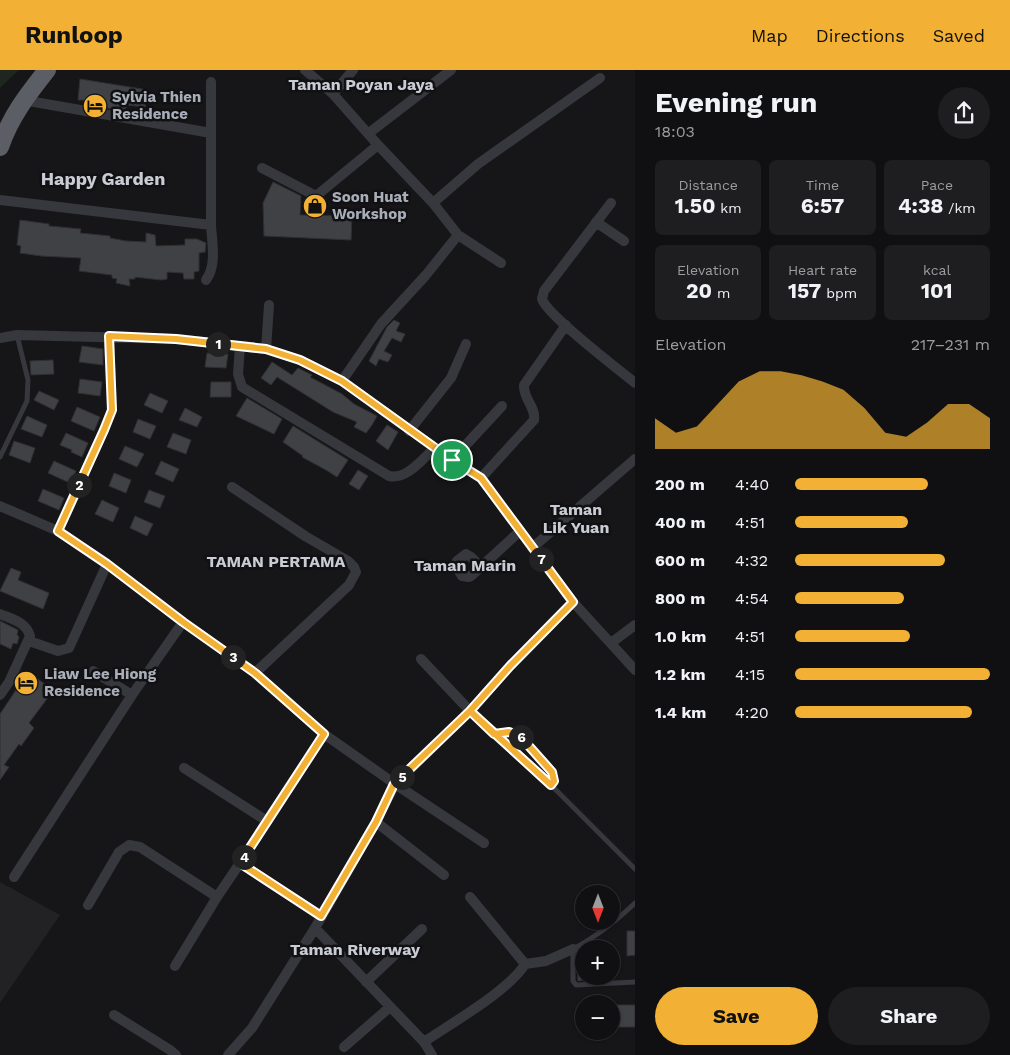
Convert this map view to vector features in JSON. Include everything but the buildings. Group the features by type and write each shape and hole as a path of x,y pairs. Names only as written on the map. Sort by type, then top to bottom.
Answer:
{"highway":[{"path":"0,147 6,129 23,100 47,70"}],"street":[{"path":"305,70 334,94 378,145 433,203 458,235 501,262"},
{"path":"334,94 353,70"},
{"path":"369,133 451,70"},
{"path":"433,203 478,164 600,78"},
{"path":"206,280 213,266 211,225 211,82"},
{"path":"23,100 211,133"},
{"path":"262,168 316,196 378,145"},
{"path":"0,200 211,225"},
{"path":"611,203 542,294 542,298 545,306 635,383"},
{"path":"596,222 624,241"},
{"path":"342,381 381,324 426,275 458,235"},
{"path":"266,349 269,305"},
{"path":"481,478 534,420 534,410 525,394 524,385 566,325"},
{"path":"0,338 17,335 109,336 176,339 266,349 300,360 342,381 409,431 481,478 573,602 618,638 635,670"},
{"path":"58,531 112,410 109,336"},
{"path":"409,431 451,378 466,344"},
{"path":"240,346 239,380 247,392 389,476 395,477 405,474 435,448"},
{"path":"452,460 502,406"},
{"path":"532,548 635,459"},
{"path":"232,487 305,536 348,561 354,566 356,572 349,585 255,673"},
{"path":"0,506 58,531 107,564 183,622 255,673 324,734 394,784 484,843"},
{"path":"481,567 520,531"},
{"path":"29,641 58,651 69,648 107,564"},
{"path":"228,1055 252,1028 315,928 376,822 394,784 470,711 510,666 573,602"},
{"path":"0,614 24,625 30,636 9,682 0,694"},
{"path":"14,877 132,695 183,622"},
{"path":"618,638 635,625"},
{"path":"421,659 470,711 551,785"},
{"path":"93,671 132,695"},
{"path":"175,966 217,897 324,734"},
{"path":"184,768 267,821"},
{"path":"376,822 444,875"},
{"path":"88,905 119,852 129,845 140,847 217,897"},
{"path":"240,863 321,916"},
{"path":"470,898 525,964"},
{"path":"315,928 424,1042 432,1055"},
{"path":"366,982 422,929"},
{"path":"424,1042 500,990 525,964 546,961 573,949"},
{"path":"344,1047 390,1007"},
{"path":"114,1014 176,1055"}],"lane":[{"path":"0,457 26,401 28,380 17,335"},
{"path":"494,734 509,732 520,736 552,772 554,781 551,785 635,869"},
{"path":"635,903 620,918 573,949 573,980 576,985 635,982"}],"shaded area":[{"path":"0,70 19,70 0,88"},
{"path":"0,882 60,915 0,1003"}],"place":[{"name":"Sylvia Thien Residence","path":"95,106"},
{"name":"Soon Huat Workshop","path":"315,206"},
{"name":"Liaw Lee Hiong Residence","path":"26,683"}],"district":[{"name":"Taman Poyan Jaya","path":"361,84"},
{"name":"Happy Garden","path":"103,179"},
{"name":"Taman Lik Yuan","path":"576,518"},
{"name":"TAMAN PERTAMA","path":"276,561"},
{"name":"Taman Marin","path":"465,565"},
{"name":"Taman Riverway","path":"355,949"}],"route":[{"path":"452,460 409,431 342,381 300,360 266,349 176,339 109,336 112,410 58,531 107,564 183,622 255,673 324,734 240,863 321,916 376,822 394,784 470,711 494,734 551,785 554,781 552,772 520,736 509,732 494,734 470,711 510,666 573,602 481,478 452,460"}]}
